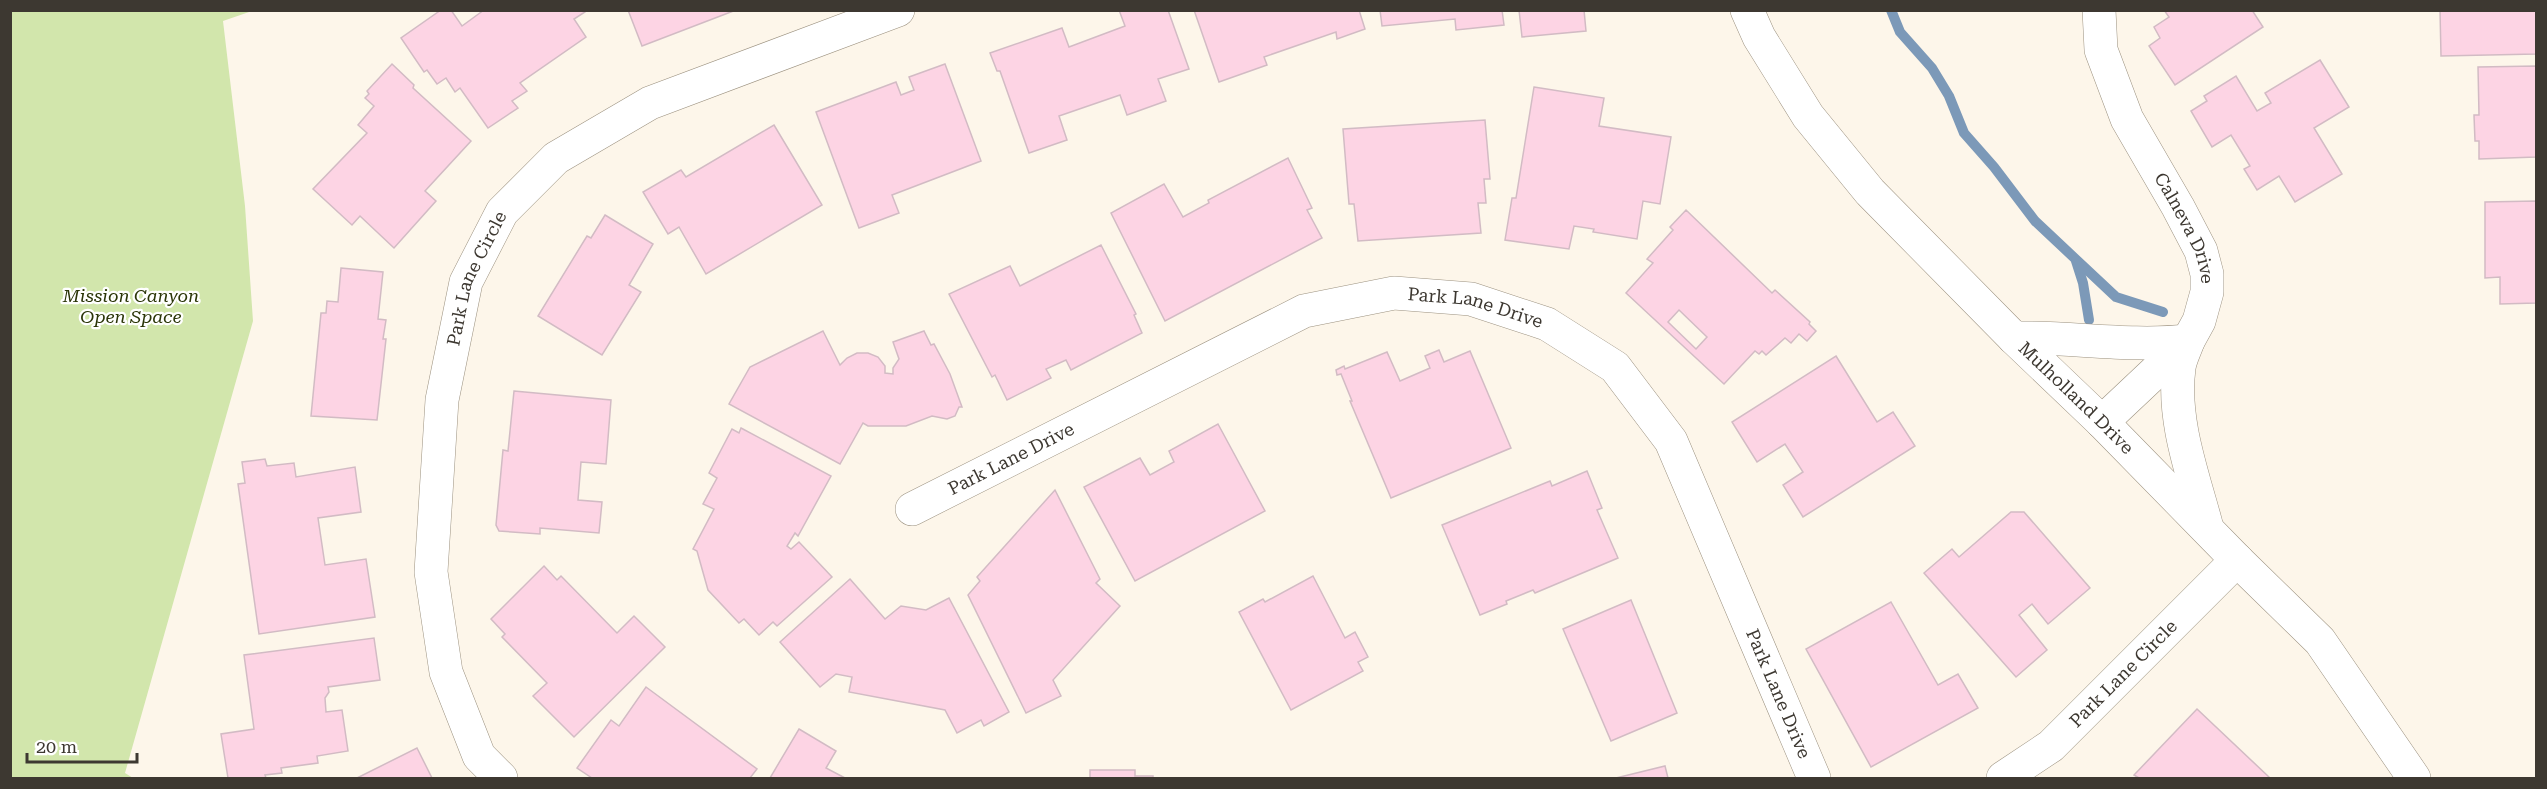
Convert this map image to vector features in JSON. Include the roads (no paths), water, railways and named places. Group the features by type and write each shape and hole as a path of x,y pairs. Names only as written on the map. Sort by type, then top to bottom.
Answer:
{"street":[{"name":"Park Lane Circle","path":"501,778 479,756 446,672 430,572 442,400 465,282 502,212 556,158 650,103 898,10"},
{"name":"Mulholland Drive","path":"1747,10 1759,36 1808,116 1870,192 2320,641 2414,778"},
{"name":"Calneva Drive","path":"2099,10 2101,50 2127,119 2201,251 2207,291 2199,321 2188,341 2102,422"},
{"name":"Park Lane Drive","path":"912,509 1304,311 1394,293 1471,299 1547,324 1615,368 1671,441 1814,778"},
{"path":"2014,338 2073,339 2154,345 2188,341 2179,366 2178,399 2182,430 2206,526"},
{"name":"Park Lane Circle","path":"2003,778 2051,746 2237,560"}],"waterway":[{"path":"1891,10 1900,32 1932,68 1949,96 1964,133 1994,167 2035,221 2116,297 2163,312"},
{"path":"2076,261 2083,283 2089,320"}],"park label":[{"name":"Mission Canyon Open Space","path":"131,306"}]}
